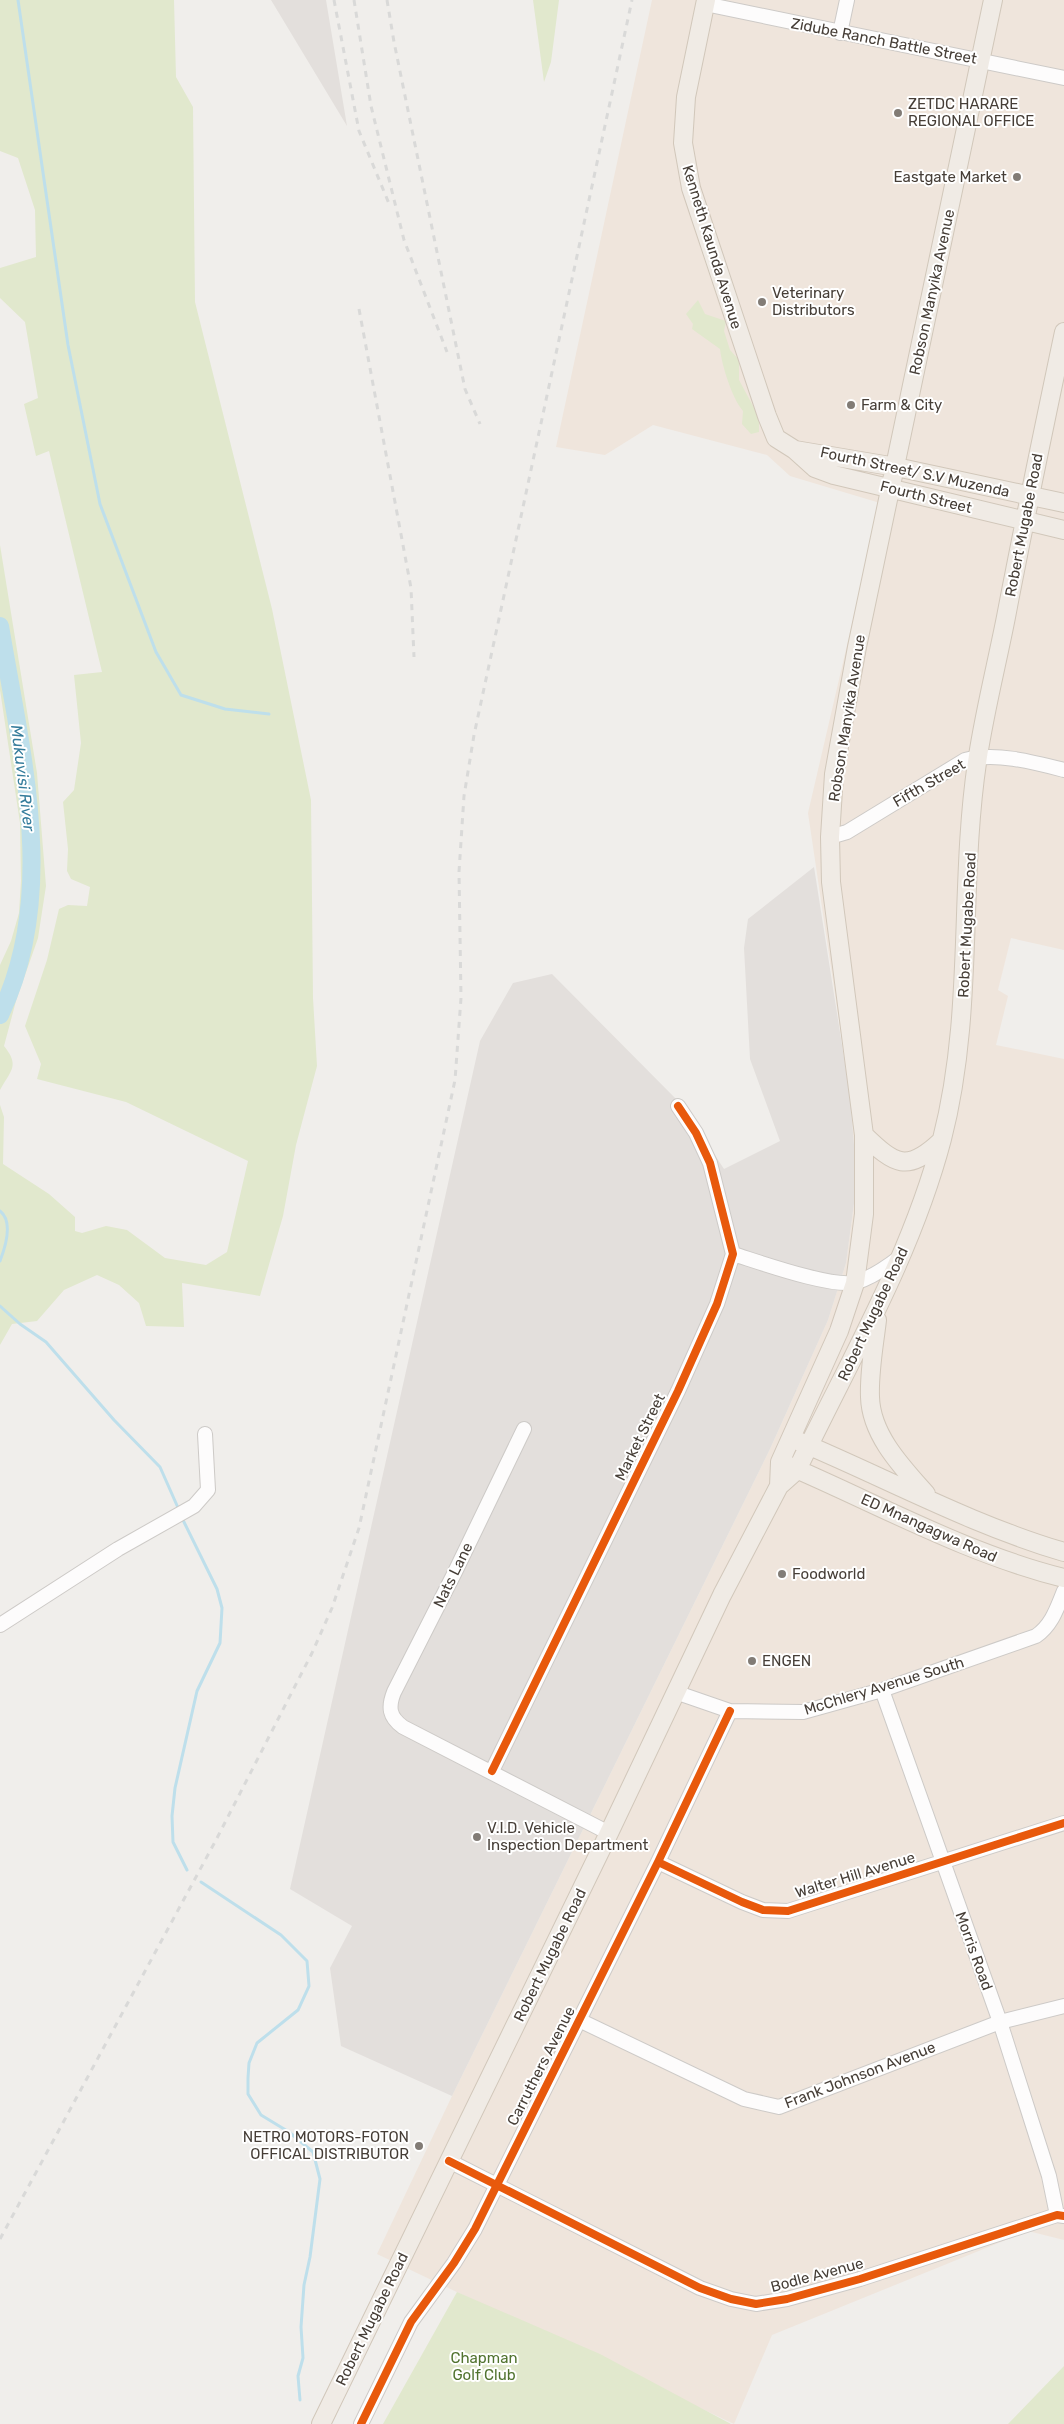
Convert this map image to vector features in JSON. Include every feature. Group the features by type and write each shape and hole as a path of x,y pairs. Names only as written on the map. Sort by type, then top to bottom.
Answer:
{"main road":[{"name":"Robson Manyika Avenue","path":"780,1462 839,1331 855,1283 864,1214 864,1135 831,882 830,837 834,774 857,647 993,0"},
{"name":"Kenneth Kaunda Avenue","path":"705,2 684,113 682,142 686,166 701,219 767,416 776,438 795,450"},
{"name":"Robert Mugabe Road","path":"321,2424 609,1833 722,1595 780,1486 797,1470 878,1310 924,1199 954,1088 963,1010 973,806 978,757 1028,496 1064,332"},
{"name":"Fourth Street/ S.V Muzenda","path":"795,450 896,467 1064,503"},
{"name":"Fourth Street","path":"795,450 815,468 834,475 1024,522 1064,530"},
{"path":"864,1135 888,1156 908,1162 918,1160 941,1140"},
{"path":"878,1310 870,1379 870,1399 874,1419 894,1456 931,1499"},
{"name":"ED Mnangagwa Road","path":"791,1438 1036,1544 1064,1552"},
{"name":"Robert Mugabe Road","path":"780,1462 780,1486"},
{"name":"ED Mnangagwa Road","path":"780,1462 958,1542 1026,1568 1064,1578"}],"street":[{"path":"840,32 847,0"},
{"name":"Zidube Ranch Battle Street","path":"705,2 1064,78"},
{"name":"Fifth Street","path":"830,837 847,832 958,763 978,757 1024,761 1064,770"},
{"path":"678,1106 696,1133 710,1163 733,1254 824,1280 855,1283 881,1271 900,1256"},
{"name":"Market Street","path":"492,1772 678,1391 717,1304 733,1254"},
{"name":"Nats Lane","path":"492,1772 395,1722 390,1707 394,1692 456,1572 524,1429"},
{"path":"0,1624 118,1549 191,1508 208,1490 205,1434"},
{"name":"McChlery Avenue South","path":"676,1692 730,1711 803,1712 882,1690 1036,1636 1045,1630 1052,1621 1064,1591"},
{"name":"Morris Road","path":"882,1690 1000,2022 1061,2216"},
{"name":"Carruthers Avenue","path":"361,2424 411,2322 454,2263 475,2229 658,1862 730,1711"},
{"path":"492,1772 609,1833"},
{"name":"Walter Hill Avenue","path":"658,1862 763,1910 788,1911 1064,1823"},
{"name":"Frank Johnson Avenue","path":"579,2020 744,2099 779,2107 1000,2022 1064,2006"},
{"name":"Bodle Avenue","path":"449,2161 700,2288 731,2299 756,2304 787,2299 860,2279 1061,2216"}],"shaded area":[{"path":"271,0 326,0 347,126"},
{"path":"652,0 1064,0 1064,950 1011,938 998,990 1008,996 996,1045 1064,1059 1064,2240 1028,2231 772,2335 734,2424 377,2254 452,2096 770,1449 828,1320 846,1263 857,1181 850,1096 808,813 880,503 790,476 767,455 653,425 605,455 556,447"},
{"path":"814,867 850,1096 857,1181 846,1263 828,1320 770,1449 452,2096 341,2046 330,1968 352,1926 290,1889 480,1041 513,983 552,974 681,1104 724,1169 780,1141 750,1059 744,948 748,919"}],"green space":[{"path":"0,0 174,0 176,77 193,107 195,302 272,609 311,800 313,998 317,1066 296,1145 283,1216 260,1296 182,1283 184,1327 146,1326 139,1303 119,1285 97,1275 64,1290 37,1321 12,1324 0,1345 0,1105 4,1117 3,1164 49,1194 75,1217 75,1231 82,1233 106,1226 127,1230 165,1258 206,1265 227,1252 248,1161 126,1102 37,1079 41,1064 25,1026 47,960 59,909 68,905 87,906 90,887 71,879 67,871 68,849 63,802 74,790 81,743 74,675 102,672 49,451 36,456 24,404 38,398 25,322 0,298 0,268 36,257 35,210 18,158 0,151"},
{"path":"533,0 559,0 551,62 544,82"},
{"path":"698,300 705,314 726,321 724,331 730,350 739,360 739,380 759,417 759,432 751,434 742,424 743,411 728,382 720,349 692,329 693,324 686,314"},
{"path":"0,545 37,773 46,886 38,938 16,1001 4,1046 12,1058 12,1068 0,1090 0,965 11,941 19,913 21,881 20,823 0,690"},
{"name":"Chapman Golf Club","path":"457,2292 600,2354 731,2424 383,2424"},
{"path":"1064,2366 1064,2424 1008,2424"}],"waterway":[{"path":"18,0 68,345 100,504 156,652 181,695 225,709 269,714"},
{"name":"Mukuvisi River","path":"0,626 25,773 30,822 31,872 28,921 18,968 0,1015"},
{"path":"0,1211 7,1222 6,1242 0,1261"},
{"path":"0,1306 20,1324 46,1342 114,1420 160,1467 179,1510"},
{"path":"182,1518 217,1589 222,1608 220,1643 197,1691 175,1788 172,1816 173,1842 187,1870"},
{"path":"201,1882 281,1935 307,1961 309,1986 298,2010 257,2043 249,2063 248,2078 248,2094 261,2115 289,2132 313,2152 320,2179 310,2257 304,2285 301,2327 303,2358 298,2376 300,2400"}],"railway":[{"path":"334,0 359,131 390,206"},
{"path":"354,0 371,106 404,240 447,352"},
{"path":"387,0 465,389 480,424"},
{"path":"0,2239 216,1840 312,1653 332,1608 359,1528 455,1080 461,998 459,872 464,796 474,735 632,0"},
{"path":"359,309 411,588 414,657"}],"cycle path":[{"path":"492,1771 678,1391 717,1304 733,1254 710,1163 696,1133 678,1106"},
{"path":"361,2424 411,2322 454,2263 475,2229 658,1862 730,1711"},
{"path":"658,1862 763,1910 788,1911 1064,1823"},
{"path":"449,2161 700,2288 731,2299 756,2304 787,2299 860,2279 1057,2215 1064,2216"}],"place":[{"name":"ZETDC HARARE REGIONAL OFFICE","path":"898,113"},
{"name":"Eastgate Market","path":"1017,177"},
{"name":"Veterinary Distributors","path":"762,302"},
{"name":"Farm & City","path":"851,405"},
{"name":"Foodworld","path":"782,1574"},
{"name":"ENGEN","path":"752,1661"},
{"name":"V.I.D. Vehicle Inspection Department","path":"477,1837"},
{"name":"NETRO MOTORS-FOTON OFFICAL DISTRIBUTOR","path":"419,2146"}]}
